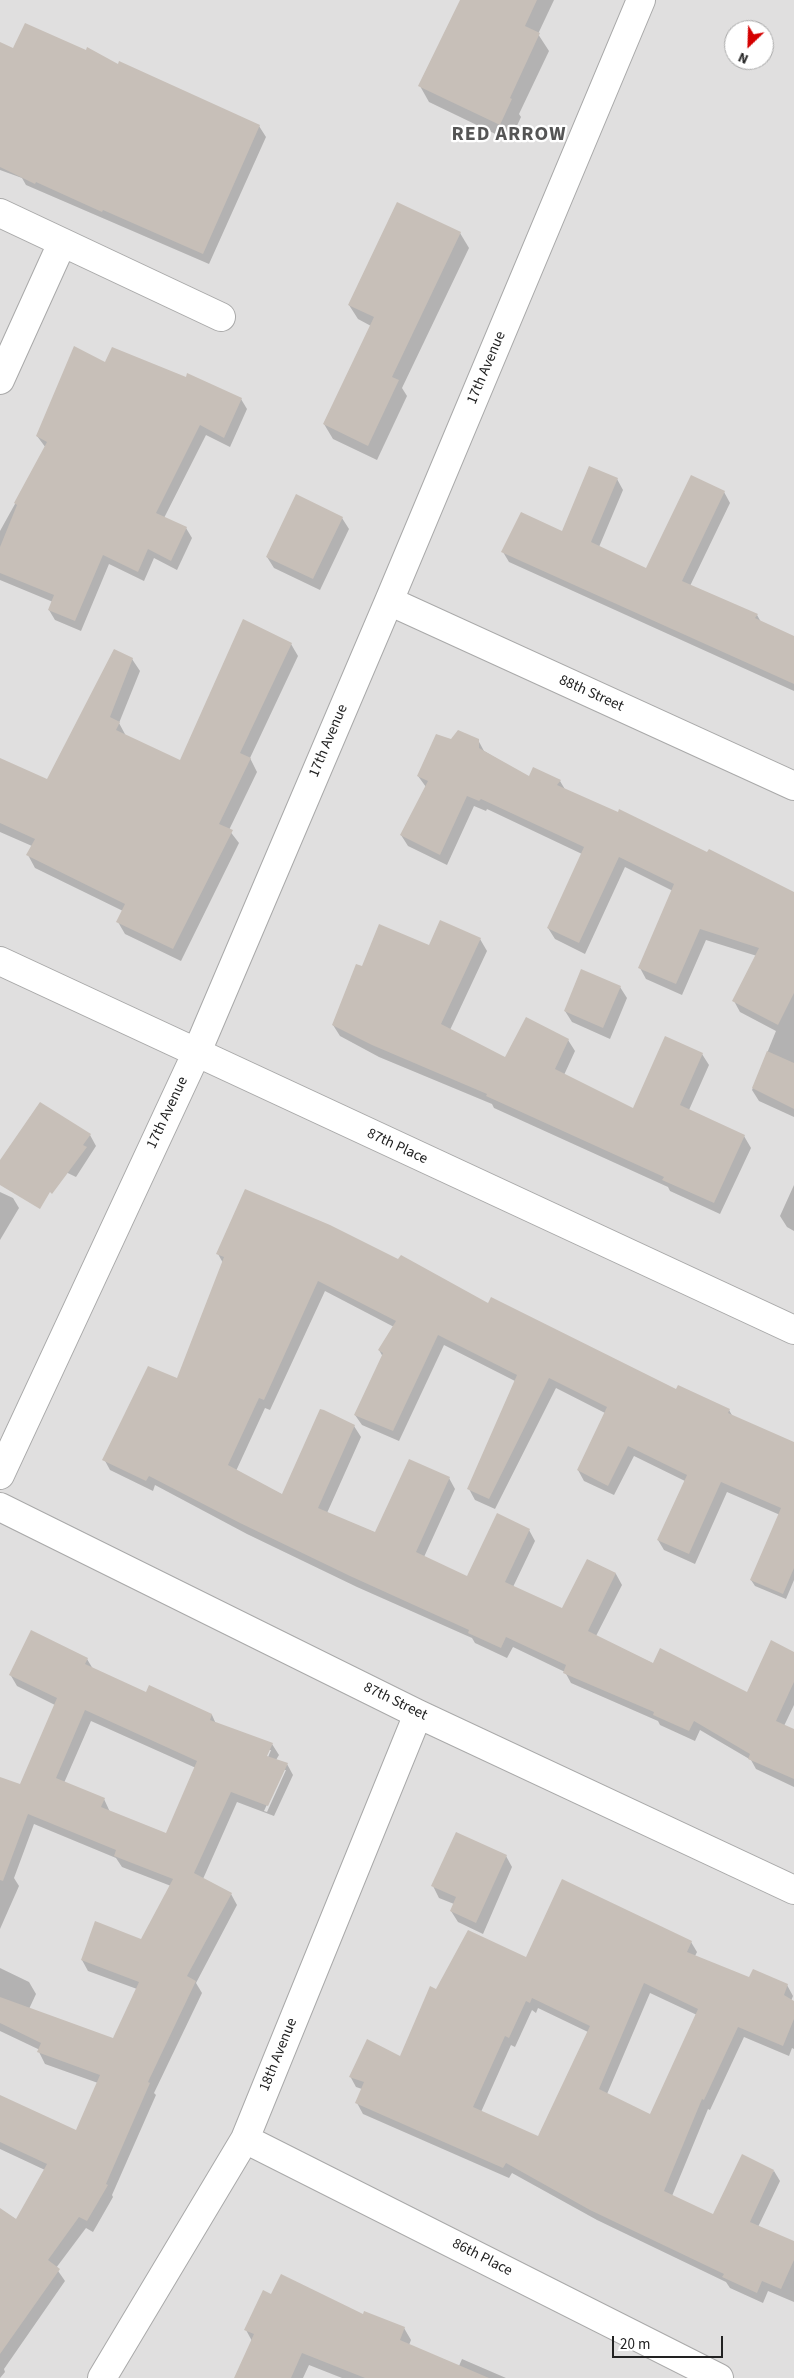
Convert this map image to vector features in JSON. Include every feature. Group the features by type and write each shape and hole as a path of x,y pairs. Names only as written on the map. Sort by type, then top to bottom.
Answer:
{"street":[{"name":"17th Avenue","path":"0,1475 196,1054 389,601 641,0"},
{"path":"0,213 221,317"},
{"path":"0,380 62,242"},
{"name":"88th Street","path":"389,601 794,786"},
{"name":"87th Place","path":"0,961 196,1054 794,1330"},
{"name":"87th Street","path":"0,1507 418,1714 794,1890"},
{"name":"18th Avenue","path":"102,2378 245,2139 418,1714"},
{"name":"86th Place","path":"245,2139 719,2378"}],"shaded area":[{"path":"0,0 794,0 794,2378 0,2378"}],"building":[{"path":"460,0 537,0 525,26 540,33 510,98 512,99 500,125 418,86"},
{"path":"25,23 86,50 87,47 118,64 119,61 260,125 203,254 36,182 35,184 0,167 0,42 13,48"},
{"path":"397,202 461,232 392,377 399,380 368,446 323,424 374,317 348,305"},
{"path":"74,346 105,362 112,347 186,377 187,373 242,398 224,438 200,425 156,513 187,527 171,561 148,549 138,572 103,555 75,621 48,610 54,595 0,573 0,547 17,505 14,503 47,442 36,436"},
{"path":"589,466 618,478 591,542 646,568 691,475 725,491 682,581 758,614 755,618 794,636 794,684 501,552 521,512 562,531"},
{"path":"296,494 343,517 313,579 266,557"},
{"path":"243,619 292,643 240,753 251,758 219,824 233,830 173,949 116,922 125,904 26,855 35,839 0,823 0,758 47,779 114,649 133,658 110,717 120,722 116,730 180,760"},
{"path":"458,730 479,739 479,748 529,776 533,767 561,780 557,785 618,812 619,809 707,852 709,849 794,892 794,993 778,1025 732,1001 759,948 700,929 676,984 638,968 674,884 619,857 579,943 547,928 584,847 481,799 479,801 467,796 440,855 400,835 428,781 417,776 436,734 451,739"},
{"path":"440,920 481,938 441,1024 505,1057 526,1017 569,1039 555,1069 633,1108 665,1036 703,1053 680,1105 745,1135 714,1203 662,1180 664,1177 486,1096 487,1094 372,1045 332,1025 356,964 362,966 379,924 429,945"},
{"path":"581,969 621,986 603,1028 564,1011"},
{"path":"767,1051 794,1063 794,1109 752,1088"},
{"path":"40,1102 91,1134 83,1145 87,1147 52,1194 50,1192 40,1209 0,1185 0,1160"},
{"path":"245,1189 330,1225 398,1259 401,1255 488,1303 491,1297 676,1389 678,1385 730,1409 728,1413 794,1442 794,1568 783,1594 750,1580 781,1508 721,1482 689,1554 657,1540 687,1475 628,1446 608,1486 577,1470 607,1407 549,1378 489,1499 467,1489 517,1375 438,1335 393,1431 354,1415 383,1353 378,1350 396,1321 318,1281 264,1400 259,1398 228,1465 282,1494 320,1409 324,1410 355,1425 318,1508 375,1532 409,1459 450,1477 416,1552 467,1576 497,1513 530,1529 505,1582 562,1608 587,1559 616,1573 588,1631 653,1663 660,1648 747,1692 771,1640 794,1652 794,1682 776,1721 794,1729 794,1779 748,1759 750,1754 694,1721 689,1731 653,1715 654,1712 563,1673 566,1665 506,1637 501,1648 468,1633 469,1630 240,1523 149,1476 146,1481 102,1460 148,1366 177,1378 224,1257 216,1254"},
{"path":"31,1630 88,1658 85,1664 146,1692 149,1685 212,1714 210,1720 273,1743 267,1756 288,1763 268,1806 231,1792 194,1873 232,1893 187,1976 196,1981 148,2082 150,2083 106,2184 108,2185 87,2221 79,2217 48,2260 60,2269 0,2354 0,2208 16,2219 47,2164 0,2142 0,2095 76,2130 100,2075 37,2052 41,2043 0,2023 0,1997 113,2038 139,1982 81,1960 95,1921 141,1939 173,1879 114,1856 116,1850 28,1814 3,1881 0,1880 0,1777 20,1784 57,1698 9,1675","holes":["85,1710 197,1761 166,1833 101,1807 105,1798 56,1778"]},
{"path":"456,1832 507,1855 476,1923 450,1911 456,1897 431,1886"},
{"path":"562,1879 692,1941 687,1952 749,1977 753,1969 788,1984 784,1995 794,2001 794,2019 783,2046 738,2027 704,2100 702,2099 664,2191 713,2214 742,2154 774,2170 750,2222 794,2241 794,2260 781,2289 762,2281 757,2293 722,2277 724,2274 590,2210 506,2163 503,2168 355,2103 364,2082 349,2077 367,2039 400,2056 430,1986 436,1989 468,1930 526,1957","holes":["644,1983 698,2009 650,2114 599,2089","532,1998 590,2026 538,2136 473,2107 505,2036 509,2038 526,2001 530,2003"]},
{"path":"281,2274 363,2314 364,2311 405,2327 400,2340 489,2378 365,2378 302,2353 291,2378 234,2378 254,2334 244,2330 263,2290 271,2294"}],"district":[{"name":"RED ARROW","path":"509,136"}]}
